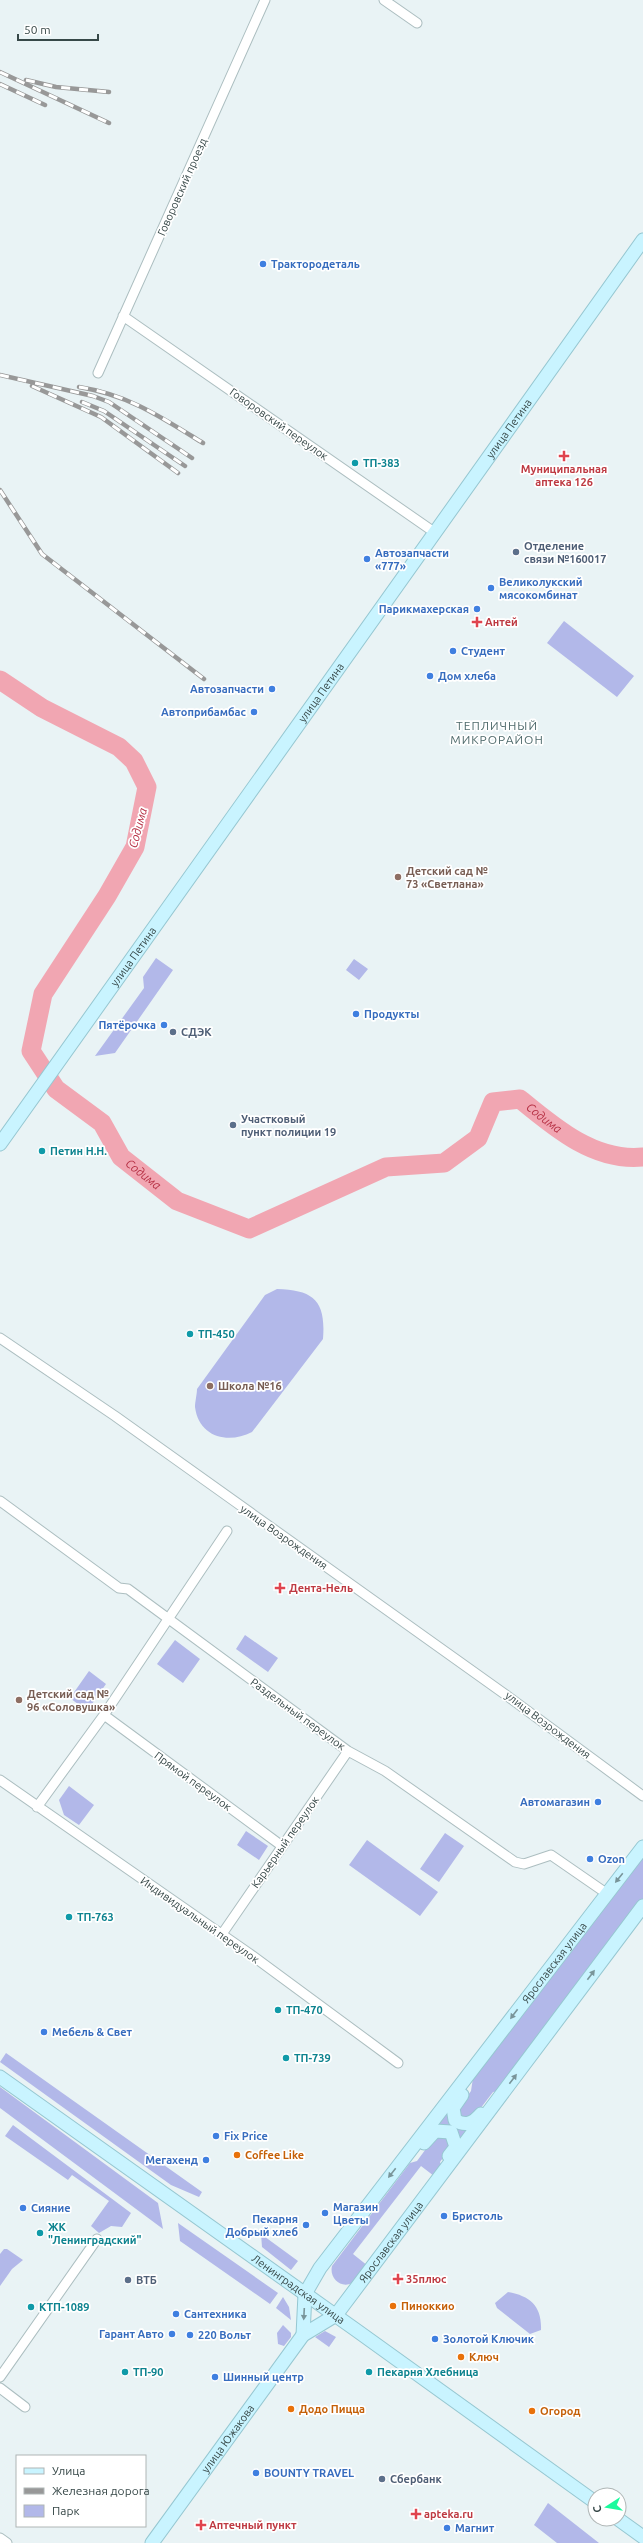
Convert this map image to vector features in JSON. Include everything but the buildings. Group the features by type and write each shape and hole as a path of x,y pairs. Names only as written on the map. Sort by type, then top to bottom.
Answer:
{"street":[{"name":"Говоровский проезд","path":"98,373 265,0"},
{"path":"384,0 417,23"},
{"name":"улица Петина","path":"0,1144 643,240"},
{"name":"Говоровский переулок","path":"123,316 434,532"},
{"name":"улица Возрождения","path":"0,1338 115,1416 494,1686 643,1796"},
{"name":"Раздельный переулок","path":"0,1501 119,1588 128,1589 348,1751 386,1771 515,1862 524,1864 551,1855 606,1893"},
{"path":"37,1807 104,1715 169,1619 171,1612 227,1530"},
{"name":"Прямой переулок","path":"104,1715 282,1846"},
{"name":"Карьерный переулок","path":"222,1934 348,1751"},
{"name":"Индивидуальный переулок","path":"0,1780 222,1934 398,2063"},
{"name":"Ярославская улица","path":"305,2294 320,2268 606,1893 643,1847"},
{"name":"Ярославская улица","path":"336,2315 643,1906"},
{"name":"Ленинградская улица","path":"0,2077 336,2315 587,2496"},
{"name":"Ярославская улица","path":"465,2078 467,2088 453,2108 452,2115 460,2123 472,2123 494,2097 500,2097"},
{"name":"Ярославская улица","path":"408,2153 416,2154 435,2131 447,2130 454,2137 456,2147 445,2162 447,2169"},
{"path":"0,2377 97,2239"},
{"path":"303,2334 305,2294"},
{"name":"улица Южакова","path":"152,2543 303,2334 336,2315"},
{"path":"0,2388 25,2407"},
{"path":"627,2525 643,2537"},
{"path":"0,2538 7,2543"}],"green space":[{"path":"564,621 634,676 617,697 547,643"},
{"path":"156,958 173,970 115,1053 95,1056 144,988 143,977"},
{"path":"354,959 368,969 359,980 346,970"},
{"path":"277,1289 300,1292 309,1295 315,1300 320,1307 322,1315 323,1339 252,1432 234,1438 216,1436 202,1426 198,1417 195,1407 197,1389 265,1295"},
{"path":"245,1635 278,1658 268,1672 236,1649"},
{"path":"175,1640 200,1659 183,1683 157,1664"},
{"path":"89,1671 106,1684 87,1711 70,1698"},
{"path":"69,1786 94,1805 79,1825 64,1815 59,1800"},
{"path":"246,1831 268,1846 259,1860 237,1845"},
{"path":"445,1833 464,1846 439,1882 420,1869"},
{"path":"367,1840 438,1892 420,1916 349,1865"},
{"path":"643,1851 643,1899 500,2091 493,2092 473,2118 461,2118 458,2109 471,2091 473,2078"},
{"path":"6,2053 202,2192 199,2197 171,2185 0,2062"},
{"path":"0,2087 158,2203 163,2229 0,2108"},
{"path":"449,2111 473,2128 460,2144 437,2127"},
{"path":"13,2125 131,2213 122,2227 111,2226 99,2233 91,2226 109,2201 72,2175 68,2180 5,2136"},
{"path":"448,2137 450,2148 440,2162 442,2167 434,2176 421,2166 353,2254 368,2266 352,2283 344,2285 337,2281 332,2275 332,2266 410,2163 417,2161 434,2138"},
{"path":"178,2223 278,2293 270,2304 180,2241"},
{"path":"261,2234 298,2261 291,2270 262,2247"},
{"path":"4,2249 7,2249 23,2260 12,2269 0,2286 0,2254"},
{"path":"508,2292 523,2296 534,2304 540,2315 541,2330 530,2334 497,2308 495,2303"},
{"path":"283,2297 289,2307 291,2320 276,2308"},
{"path":"283,2325 291,2333 291,2337 284,2346 278,2344 277,2333"},
{"path":"325,2331 336,2337 329,2347 315,2337"},
{"path":"548,2503 599,2543 557,2543 534,2525"}],"waterway":[{"name":"Содима","path":"0,680 42,708 119,747 134,761 147,787 135,847 107,896 43,994 31,1051 56,1089 102,1123 121,1157 177,1201 249,1229 386,1167 444,1163 478,1138 493,1102 520,1099 547,1121 577,1141 608,1154 625,1157 643,1157"}],"railway":[{"path":"0,72 109,123"},
{"path":"26,80 56,87 109,92"},
{"path":"0,84 45,105"},
{"path":"0,375 93,396 109,402 192,458"},
{"path":"32,386 101,417 178,473"},
{"path":"79,387 114,395 129,401 144,408 203,443"},
{"path":"82,402 104,411 185,466"},
{"path":"0,490 42,554 204,679"}],"place":[{"name":"Трактородеталь","path":"263,264"},
{"name":"Муниципальная аптека 126","path":"564,456"},
{"name":"ТП-383","path":"355,463"},
{"name":"Отделение связи №160017","path":"516,552"},
{"name":"Автозапчасти «777»","path":"367,559"},
{"name":"Великолукский мясокомбинат","path":"491,588"},
{"name":"Парикмахерская","path":"477,609"},
{"name":"Антей","path":"477,622"},
{"name":"Студент","path":"453,651"},
{"name":"Дом хлеба","path":"430,676"},
{"name":"Автозапчасти","path":"272,689"},
{"name":"Автоприбамбас","path":"254,712"},
{"name":"Детский сад № 73 «Светлана»","path":"398,877"},
{"name":"Продукты","path":"356,1014"},
{"name":"Пятёрочка","path":"164,1025"},
{"name":"СДЭК","path":"173,1032"},
{"name":"Участковый пункт полиции 19","path":"233,1125"},
{"name":"Петин Н.Н.","path":"42,1151"},
{"name":"ТП-450","path":"190,1334"},
{"name":"Школа №16","path":"210,1386"},
{"name":"Дента-Нель","path":"280,1588"},
{"name":"Детский сад № 96 «Соловушка»","path":"19,1700"},
{"name":"Автомагазин","path":"598,1802"},
{"name":"Ozon","path":"590,1859"},
{"name":"ТП-763","path":"69,1917"},
{"name":"ТП-470","path":"278,2010"},
{"name":"Мебель & Свет","path":"44,2032"},
{"name":"ТП-739","path":"286,2058"},
{"name":"Fix Price","path":"216,2136"},
{"name":"Coffee Like","path":"237,2155"},
{"name":"Мегахенд","path":"206,2160"},
{"name":"Сияние","path":"23,2208"},
{"name":"Магазин Цветы","path":"325,2213"},
{"name":"Бристоль","path":"444,2216"},
{"name":"Пекарня Добрый хлеб","path":"306,2225"},
{"name":"ЖК \"Ленинградский\"","path":"40,2233"},
{"name":"35плюс","path":"398,2279"},
{"name":"ВТБ","path":"128,2280"},
{"name":"Пиноккио","path":"393,2306"},
{"name":"КТП-1089","path":"31,2307"},
{"name":"Сантехника","path":"176,2314"},
{"name":"Гарант Авто","path":"172,2334"},
{"name":"220 Вольт","path":"190,2335"},
{"name":"Золотой Ключик","path":"435,2339"},
{"name":"Ключ","path":"461,2357"},
{"name":"ТП-90","path":"125,2372"},
{"name":"Пекарня Хлебница","path":"369,2372"},
{"name":"Шинный центр","path":"215,2377"},
{"name":"Додо Пицца","path":"291,2409"},
{"name":"Огород","path":"532,2411"},
{"name":"BOUNTY TRAVEL","path":"256,2473"},
{"name":"Сбербанк","path":"382,2479"},
{"name":"apteka.ru","path":"416,2514"},
{"name":"Аптечный пункт","path":"201,2525"},
{"name":"Магнит","path":"447,2528"}],"district":[{"name":"ТЕПЛИЧНЫЙ МИКРОРАЙОН","path":"497,733"}]}
